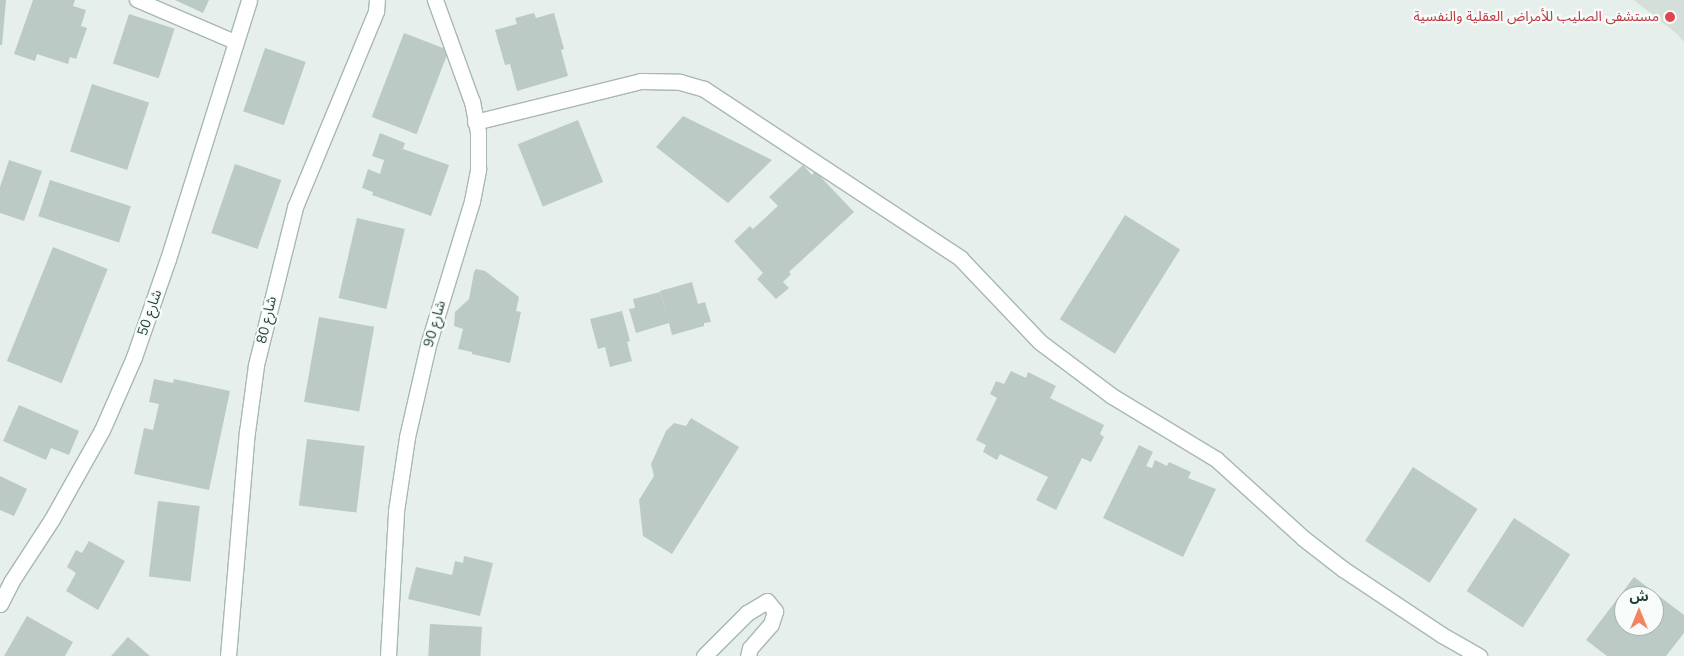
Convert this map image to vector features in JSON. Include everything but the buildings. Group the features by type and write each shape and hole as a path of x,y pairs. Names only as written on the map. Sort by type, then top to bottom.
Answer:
{"street":[{"name":"شارع 50","path":"0,604 6,580 52,519 102,430 134,357 168,259 249,0"},
{"name":"شارع 80","path":"228,656 246,442 256,366 295,207 372,20 378,0"},
{"name":"شارع 90","path":"388,656 396,510 407,437 428,345 472,201 478,169 478,141 472,102 435,0"},
{"path":"475,122 641,81 680,82 704,89 960,258 1040,342 1112,396 1216,459 1303,538 1343,569 1442,635 1479,656"},
{"path":"704,656 747,613 767,600 775,611 771,624 750,648 748,656"}],"lane":[{"path":"137,0 235,42"}],"shaded area":[{"name":"مستشفى الصليب للأمراض العقلية والنفسية","path":"1634,0 1684,0 1684,42 1677,34"}],"place":[{"name":"مستشفى الصليب للأمراض العقلية والنفسية","path":"1670,17"}]}
